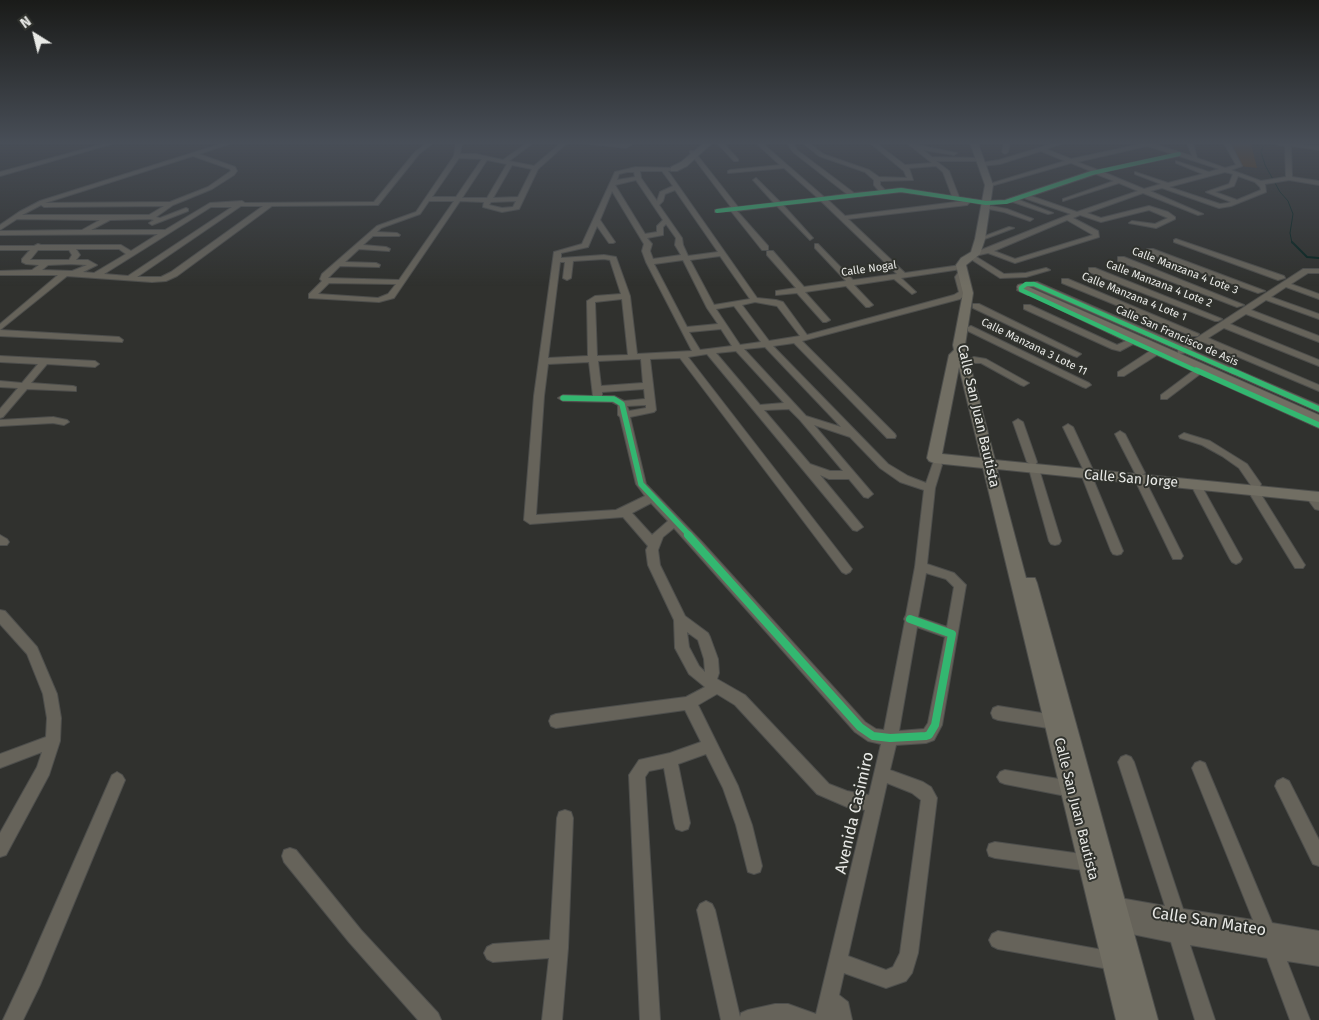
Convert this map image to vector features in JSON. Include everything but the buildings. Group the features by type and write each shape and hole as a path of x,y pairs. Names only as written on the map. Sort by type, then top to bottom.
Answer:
{"main road":[{"path":"967,262 980,239 981,191"},
{"path":"967,262 987,191"},
{"name":"Calle San Juan Bautista","path":"966,357 976,306 976,290 967,262"},
{"name":"Calle San Juan Bautista","path":"967,262 968,293 960,340 966,357 1110,914 1145,1020"},
{"name":"Calle San Francisco de Asís","path":"1024,285 1319,420"},
{"name":"Calle San Francisco de Asís","path":"1171,352 1319,414"},
{"path":"939,458 960,369 966,357"},
{"name":"Calle San Jorge","path":"939,458 1254,488 1317,498"},
{"name":"Calle San Juan Bautista","path":"993,462 1089,863 1110,914 1114,961 1129,1020"},
{"name":"Calle San Jorge","path":"1140,476 1196,485 1254,488"}],"street":[{"path":"0,228 37,205 77,191"},
{"path":"141,232 171,204 204,191"},
{"path":"95,276 210,205 242,203 376,204 387,191"},
{"path":"327,281 324,278 371,234 384,224 417,214 434,191"},
{"path":"399,282 327,281 312,296 382,300 391,296 464,191"},
{"path":"493,191 486,208 509,210 516,208 524,191"},
{"path":"610,191 597,221 583,246 560,250 557,260 539,396 530,520 616,514 625,512 652,498"},
{"path":"615,191 648,244 646,252 650,262 697,353"},
{"path":"647,191 680,240 679,245 711,308 739,349 803,418 868,494"},
{"path":"656,204 660,201 662,193 668,191"},
{"path":"679,191 755,300"},
{"path":"720,191 826,320"},
{"path":"766,191 810,238"},
{"path":"814,191 844,218 900,276 912,292"},
{"path":"846,191 852,195"},
{"path":"717,211 898,191"},
{"path":"908,191 956,197 1005,210 1030,219"},
{"path":"954,191 956,197"},
{"path":"844,218 1014,200 1041,191"},
{"path":"1065,200 1090,191"},
{"path":"1143,191 1200,214"},
{"name":"Calle Nogal","path":"779,293 900,276 967,262 988,251 1068,218 1143,191"},
{"path":"1179,191 1216,206 1229,205 1264,191"},
{"path":"1211,191 1209,191 1237,202"},
{"path":"1024,196 1099,220 1116,216 1150,208 1168,214 1173,218 1156,226 1133,225 1116,216"},
{"path":"428,199 488,200"},
{"path":"1014,200 1050,213"},
{"path":"128,279 242,203"},
{"path":"0,272 34,272 158,280 168,277 272,203"},
{"path":"37,205 171,204"},
{"path":"14,218 154,218 186,210"},
{"path":"84,232 109,218"},
{"path":"988,251 1015,261 1098,234 1068,218"},
{"path":"588,238 610,240 597,221"},
{"path":"661,234 660,226 666,221"},
{"path":"980,239 1011,228"},
{"path":"0,233 165,232"},
{"path":"0,328 68,274 86,269 93,264 85,262 26,262 26,259 36,248 58,233"},
{"path":"371,234 397,235"},
{"path":"642,236 661,234 676,236"},
{"path":"1176,241 1319,297"},
{"path":"818,246 869,305"},
{"path":"0,248 121,247 130,254"},
{"path":"71,262 76,255 72,248"},
{"path":"358,248 386,249"},
{"path":"1150,251 1319,317"},
{"path":"650,262 723,253"},
{"path":"557,260 611,258 617,269 626,296 633,357"},
{"name":"Calle Manzana 4 Lote 3","path":"1121,259 1319,339"},
{"path":"567,278 569,260"},
{"path":"544,361 682,355 768,345 801,339 957,297 962,293 959,277 967,262 1003,276 1026,275 1046,270"},
{"path":"34,272 46,263"},
{"path":"339,264 376,266"},
{"name":"Calle Manzana 4 Lote 2","path":"1092,270 1319,363"},
{"path":"1301,270 1319,278"},
{"path":"1121,374 1171,352 1301,270 1319,271"},
{"name":"Calle Manzana 4 Lote 1","path":"1065,281 1319,388"},
{"name":"Calle San Francisco de Asís","path":"1024,285 1021,290 1132,341 1171,352 1319,409"},
{"path":"598,393 593,359 591,301 595,298 626,296"},
{"path":"711,308 755,300 772,301 780,304 801,339 891,436"},
{"path":"736,303 768,345 884,466 897,476 930,488"},
{"path":"976,306 1077,354"},
{"path":"1027,306 1115,347 1120,348 1132,341"},
{"path":"684,330 724,326"},
{"name":"Calle Manzana 3 Lote 11","path":"972,329 1086,385"},
{"path":"0,333 119,340"},
{"path":"710,352 857,527"},
{"name":"Calle San Francisco de Asís","path":"1171,352 1200,372 1319,425"},
{"path":"682,355 846,569"},
{"path":"623,409 650,412 645,357"},
{"path":"966,357 985,362 1024,383"},
{"path":"0,358 95,364"},
{"path":"0,416 45,361"},
{"path":"1164,397 1200,372"},
{"path":"0,384 74,388"},
{"path":"563,398 648,386"},
{"path":"598,393 614,399 623,409 640,484 860,727 874,736 890,738 926,736 932,732 935,725 960,585 950,576 921,567"},
{"path":"756,408 792,406"},
{"path":"803,418 854,436"},
{"path":"0,424 53,420 64,422"},
{"path":"1018,422 1055,541"},
{"path":"1068,427 1087,471 1117,551"},
{"path":"1120,434 1177,556"},
{"path":"1184,436 1206,443 1243,466 1299,566"},
{"name":"Avenida Casimiro","path":"824,1020 890,738 910,619 921,567 930,488 939,458"},
{"path":"806,467 829,475 852,475"},
{"path":"1196,485 1236,559"},
{"path":"625,512 653,544"},
{"path":"675,522 662,531 653,544 654,565 680,620 680,639 694,670 713,685 740,700 823,789 847,799 874,804"},
{"path":"0,615 32,651 42,672 54,712 53,741 39,780 0,849"},
{"path":"910,619 952,634"},
{"path":"680,620 699,632 706,644 712,666 713,685"},
{"path":"556,721 689,703 713,685"},
{"path":"689,703 730,786 744,825 754,866"},
{"path":"998,713 1054,722"},
{"path":"0,762 53,741"},
{"path":"650,1020 637,775 644,765 670,760 711,746"},
{"path":"670,760 682,823"},
{"path":"1126,762 1205,1020"},
{"path":"1200,768 1267,932"},
{"path":"838,962 886,979 900,974 910,953 929,798 925,792 917,787 882,774"},
{"path":"1005,777 1071,789"},
{"path":"13,1020 33,978 117,780"},
{"path":"1283,786 1319,858"},
{"path":"552,1020 559,948 565,818"},
{"path":"995,850 1089,863"},
{"path":"290,856 355,936 430,1020"},
{"path":"706,910 730,1020"},
{"name":"Calle San Mateo","path":"1110,914 1177,925 1273,949 1319,957"},
{"name":"Calle San Mateo","path":"1177,925 1267,932 1319,940"},
{"path":"998,940 1114,961"},
{"path":"493,953 559,948"},
{"path":"1273,949 1300,1020"},
{"path":"830,1000 841,1009 842,1020"},
{"path":"748,1020 775,1014 788,1014 809,1020"}],"waterway":[{"path":"1279,191 1288,201 1293,214 1290,233 1292,243"},
{"path":"1292,242 1307,257 1319,258"}],"cycle path":[{"path":"717,211 896,191"},
{"path":"905,191 986,203 1006,202 1040,191"},
{"path":"1319,409 1034,284 1026,284 1021,288 1021,290 1155,352 1319,425"},
{"path":"563,398 614,399 622,404 641,484 644,489 698,545 860,727 873,736 890,738 926,736 929,735 935,725 952,634 910,619"}]}
